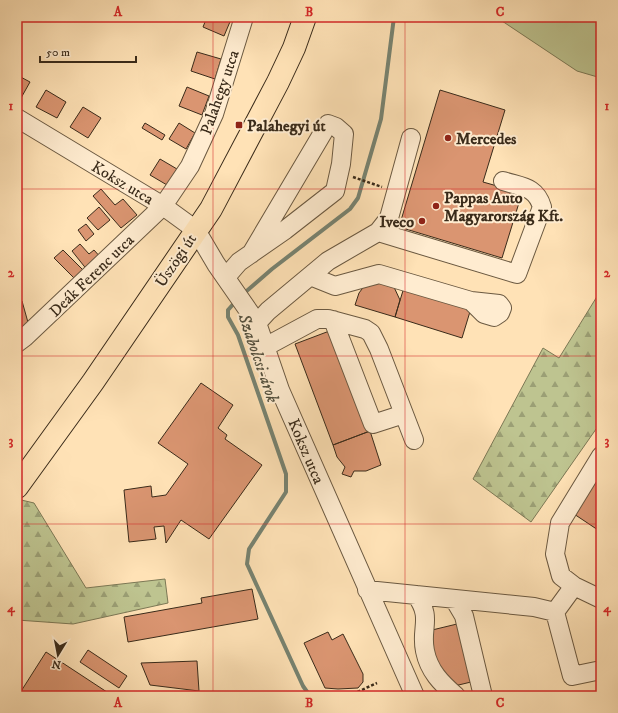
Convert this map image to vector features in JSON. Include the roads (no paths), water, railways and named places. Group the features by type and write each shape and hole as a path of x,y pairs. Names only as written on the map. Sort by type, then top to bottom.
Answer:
{"main road":[{"name":"Üszögi út","path":"17,487 93,382 211,209 260,119 294,48 305,17"}],"street":[{"name":"Palahegy utca","path":"163,206 190,166 214,114 244,17"},
{"name":"Koksz utca","path":"17,118 163,206 196,230 221,271 257,323 280,390 415,696"},
{"path":"221,271 251,254 335,191 341,164 344,134 336,127 328,124 251,254"},
{"path":"257,323 268,311 328,261 378,232 389,218 411,138"},
{"path":"378,232 517,274 542,206 539,196 532,190 503,181"},
{"name":"Deák Ferenc utca","path":"17,343 37,326 163,206"},
{"path":"310,276 335,286 379,274 471,301"},
{"path":"265,348 317,318 332,320 365,329 371,334 379,349 414,440"},
{"path":"332,320 373,424 404,414"},
{"path":"601,456 560,523 556,537 555,554 561,576 574,586 601,599"},
{"path":"555,612 574,586"},
{"path":"367,590 534,607 555,612"},
{"path":"416,595 424,605 426,621 425,651 433,672 456,696"},
{"path":"454,599 464,616 483,696"},
{"path":"555,612 572,676 601,670"}],"waterway":[{"name":"Szabolcsi-árok","path":"242,295 272,269 350,209 358,198 381,119 394,17"},
{"name":"Szabolcsi-árok","path":"236,301 228,310 228,317 238,335 286,474 286,492 249,549 247,564 303,686 310,696"}],"place":[{"name":"Palahegyi út","path":"239,125"},
{"name":"Mercedes","path":"448,138"},
{"name":"Pappas Auto Magyarország Kft.","path":"436,206"},
{"name":"Iveco","path":"422,221"}]}
